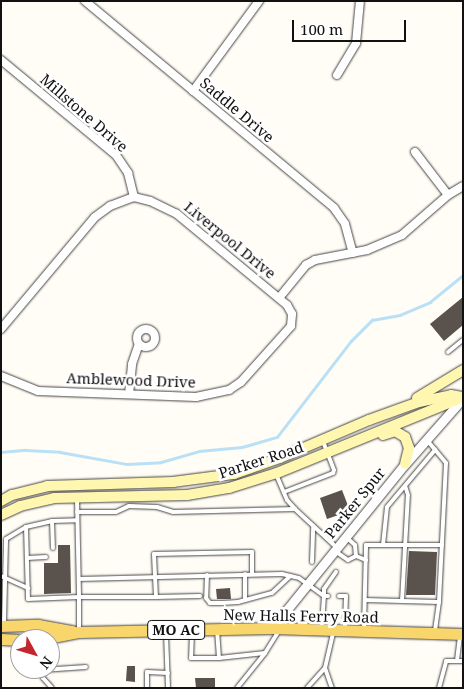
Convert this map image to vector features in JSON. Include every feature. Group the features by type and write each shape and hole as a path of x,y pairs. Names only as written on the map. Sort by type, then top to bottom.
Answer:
{"main road":[{"name":"Parker Road","path":"392,412 463,370"},
{"name":"Parker Road","path":"1,501 20,493 47,486 209,479 257,467 392,412 429,399 451,395 463,397"},
{"name":"Parker Road","path":"1,515 37,501 187,495 229,488 275,473 342,447 463,397"},
{"path":"342,447 395,431 405,437 409,448 405,464"},
{"name":"New Halls Ferry Road","path":"3,626 38,625 79,632"},
{"name":"New Halls Ferry Road","path":"60,636 79,632 276,628 461,634"}],"street":[{"name":"Saddle Drive","path":"85,1 334,208 344,224 353,253"},
{"path":"193,91 259,1"},
{"path":"337,76 356,43 360,1"},
{"name":"Millstone Drive","path":"1,60 116,155 128,173 134,197"},
{"path":"415,152 448,195"},
{"path":"279,298 306,265 315,260 375,248 402,235 448,195 463,186"},
{"path":"1,329 95,217 110,206 134,197"},
{"name":"Liverpool Drive","path":"134,197 150,201 177,214 279,298"},
{"name":"Amblewood Drive","path":"1,376 38,390 196,397 229,390 241,382 292,326 292,314 279,298"},
{"path":"129,394 132,364 139,344"},
{"name":"Parker Spur","path":"276,628 336,549 405,464 463,397"}],"lane":[{"path":"448,352 463,340"},
{"path":"426,439 446,463 439,602 435,634"},
{"path":"284,492 333,473 334,470 323,441"},
{"path":"383,545 388,507 436,450"},
{"path":"275,473 295,509 336,549 348,560 356,556 366,560"},
{"path":"402,601 403,545 408,495 405,486"},
{"path":"76,498 79,632"},
{"path":"77,512 116,512 129,506 157,508 173,512 295,509"},
{"path":"3,626 3,577 6,539 26,527 52,521 77,520"},
{"path":"52,521 53,548"},
{"path":"312,562 313,526"},
{"path":"26,527 28,599 200,596"},
{"path":"346,537 355,545 356,556"},
{"path":"364,631 366,545 442,545"},
{"path":"156,597 154,554 252,552 252,574"},
{"path":"27,558 46,557"},
{"path":"334,630 325,611 326,596 324,589 336,572"},
{"path":"79,578 206,574 290,576 300,578 326,596"},
{"path":"206,574 206,598 210,603 238,602 272,593 290,576"},
{"path":"245,574 246,600"},
{"path":"3,577 28,588"},
{"path":"307,688 325,668 334,630 346,612 346,596 339,596"},
{"path":"365,600 439,602"},
{"path":"338,606 346,606"},
{"path":"338,612 346,612"},
{"path":"237,688 265,653 276,628"},
{"path":"217,629 219,658"},
{"path":"166,630 168,688"},
{"path":"192,630 191,658 219,658 265,653"},
{"path":"458,661 461,634"},
{"path":"439,688 446,661 463,661"},
{"path":"60,669 86,667"},
{"path":"325,668 332,688"},
{"path":"147,688 148,672 168,672"}],"building":[{"path":"463,297 463,325 444,341 430,324"},
{"path":"342,490 350,511 327,519 320,498"},
{"path":"58,545 70,545 71,593 44,594 44,563 58,563"},
{"path":"409,551 437,552 435,595 406,595"},
{"path":"230,588 231,599 217,599 216,589"},
{"path":"127,666 135,666 135,682 126,681"},
{"path":"195,678 215,678 215,688 196,688"}],"waterway":[{"path":"1,452 25,450 60,452 127,464 161,462 199,451 242,447 277,437 351,341 372,320 400,315 430,302 463,275"}]}
